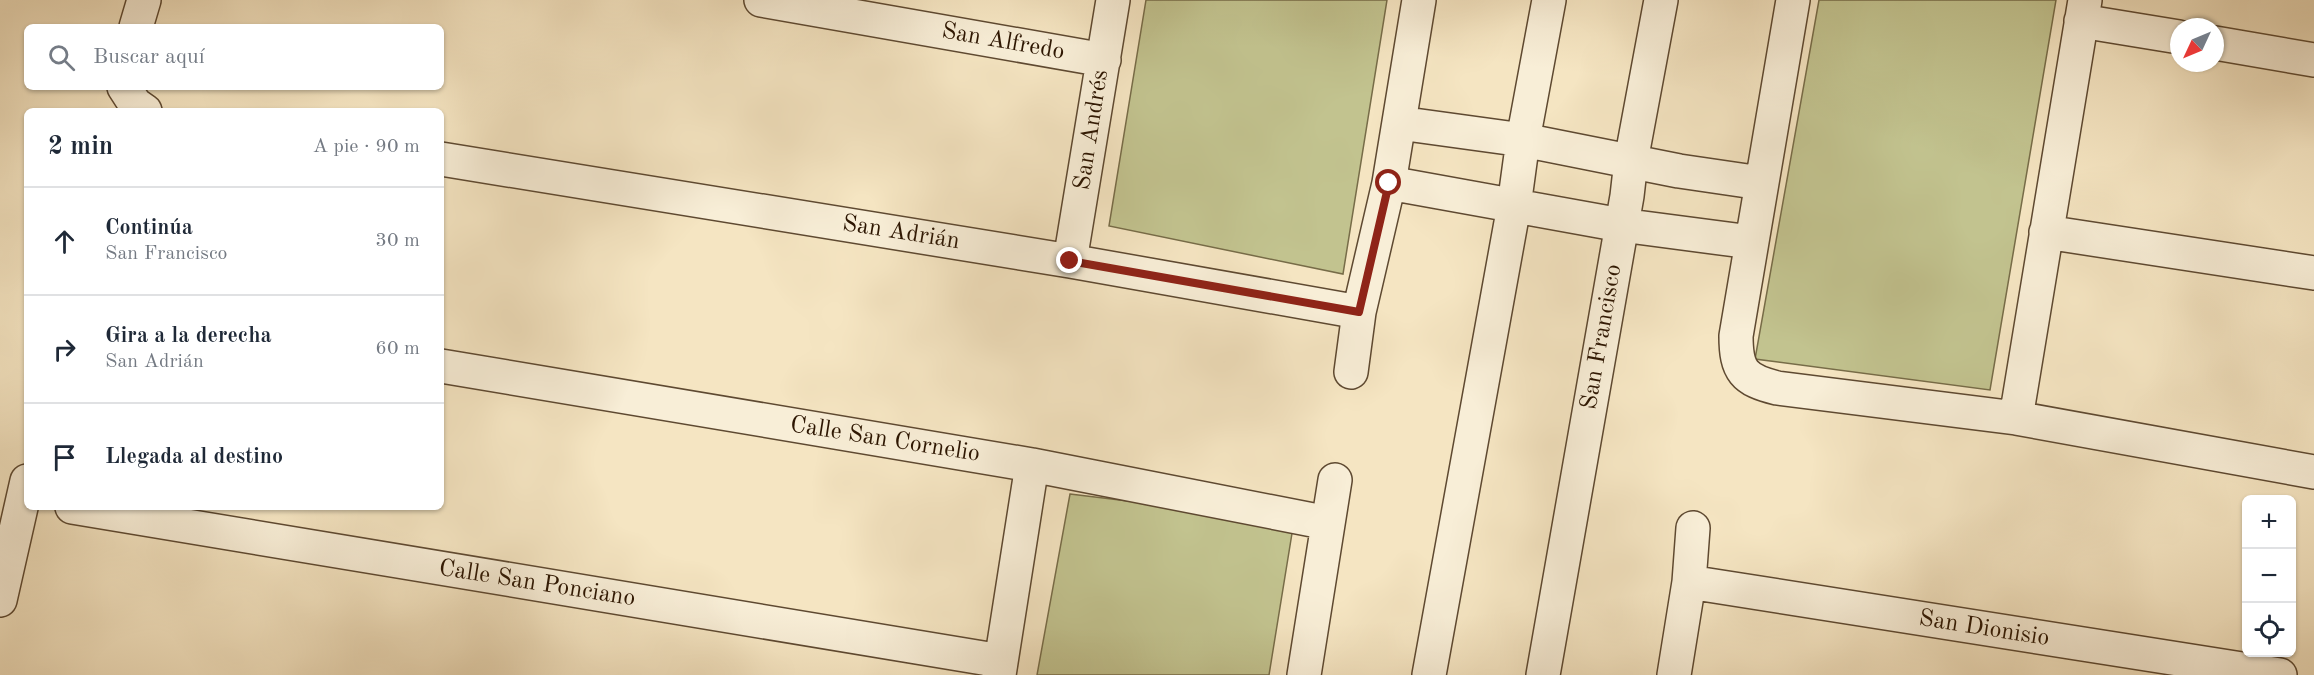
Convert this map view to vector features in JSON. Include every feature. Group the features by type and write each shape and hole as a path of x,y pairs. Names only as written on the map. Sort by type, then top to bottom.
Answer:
{"street":[{"path":"137,24 144,0"},
{"name":"San Alfredo","path":"761,0 1104,60"},
{"name":"San Andrés","path":"1070,261 1113,0"},
{"path":"1351,372 1359,312 1389,183 1419,0"},
{"path":"1429,675 1549,0"},
{"name":"San Francisco","path":"1543,675 1631,161 1661,0"},
{"path":"1793,0 1736,336 1736,357 1743,373 1759,384 1778,388 2016,418 2314,472"},
{"path":"2016,418 2083,10 2170,34"},
{"path":"2224,45 2314,60"},
{"path":"126,90 135,104 141,108"},
{"path":"1399,123 1523,140 1679,171 1761,183"},
{"name":"San Adrián","path":"444,159 1070,261 1359,312"},
{"path":"1389,183 1621,225 1752,242"},
{"path":"2046,232 2314,273"},
{"name":"Calle San Cornelio","path":"444,367 1032,465 1328,523"},
{"path":"1000,668 1032,465"},
{"path":"1304,675 1335,480"},
{"path":"0,600 24,501"},
{"name":"Calle San Ponciano","path":"89,510 1000,668"},
{"path":"1674,675 1689,582 1693,528"},
{"name":"San Dionisio","path":"1689,582 2280,675"}],"green space":[{"path":"1146,0 1387,0 1343,274 1109,226"},
{"path":"1819,0 2056,0 1990,390 1755,359"},
{"path":"1070,494 1294,521 1269,675 1037,675"}],"route":[{"path":"1070,261 1359,312 1389,183"}]}
